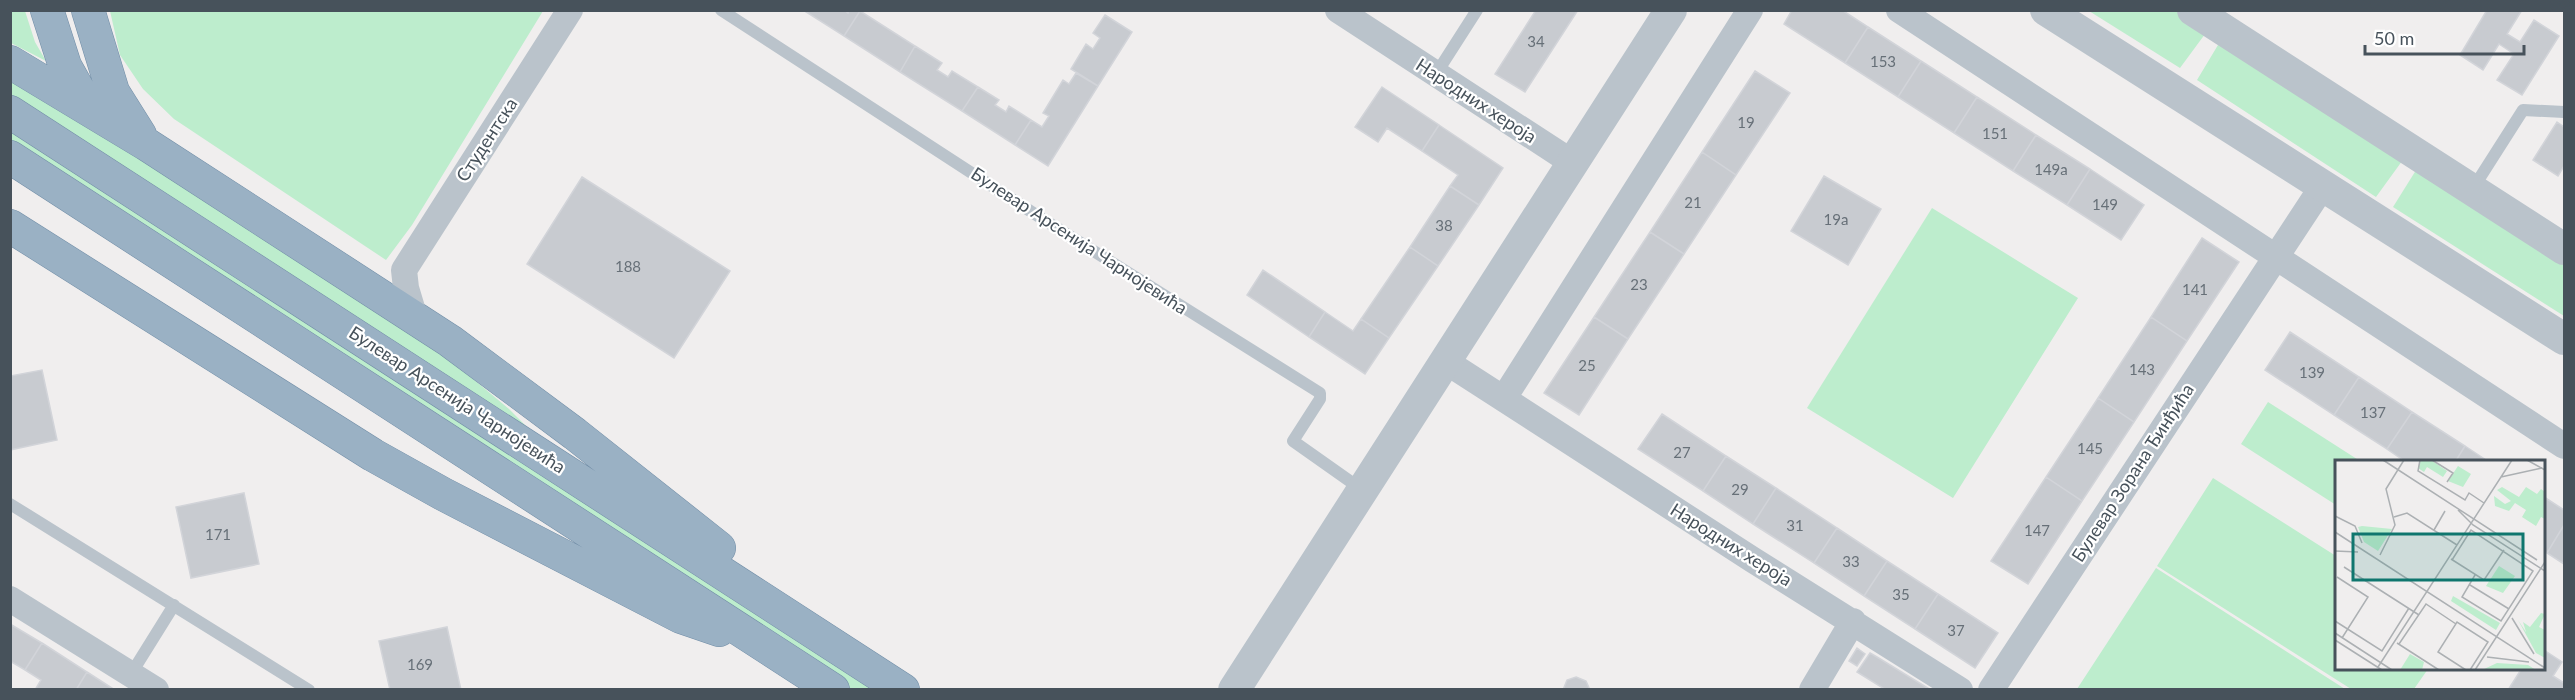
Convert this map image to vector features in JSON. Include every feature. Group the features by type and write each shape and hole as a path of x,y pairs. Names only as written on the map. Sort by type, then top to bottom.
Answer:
{"highway":[{"path":"47,10 65,66 88,108"},
{"path":"88,10 113,92 126,116 146,144"},
{"path":"10,62 146,144 415,318 575,434 683,519 749,573 765,591 773,606"},
{"name":"Булевар Арсенија Чарнојевића","path":"10,112 517,438 903,690"},
{"name":"Булевар Арсенија Чарнојевића","path":"10,158 833,690"},
{"path":"10,226 373,455 443,494 681,617 720,630 746,633"},
{"path":"10,249 76,267"}],"street":[{"name":"Студентска","path":"404,270 570,10"},
{"name":"Народних хероја","path":"1338,10 1573,163"},
{"path":"1234,690 1671,10"},
{"path":"1504,398 1750,10"},
{"path":"1899,10 2565,446"},
{"path":"2046,10 2565,339"},
{"path":"2193,10 2471,191 2565,249"},
{"name":"Булевар Зорана Ђинђића","path":"1991,690 2322,187"},
{"path":"356,279 386,277 404,270 406,288 415,318"},
{"name":"Народних хероја","path":"1445,361 1753,560 1960,690"},
{"path":"10,598 156,690"},
{"path":"1812,690 1853,621"}],"lane":[{"name":"Булевар Арсенија Чарнојевића","path":"721,10 1041,218 1320,393 1320,399 1293,441 1362,490"},
{"path":"1436,74 1477,10"},
{"path":"2471,191 2523,110 2565,112"},
{"path":"10,504 309,690"},
{"path":"131,674 174,605"}],"green space":[{"path":"110,10 543,11 412,225 386,260 174,119 143,89 120,55"},
{"path":"11,11 25,11 35,42 46,61 11,43"},
{"path":"2089,11 2176,11 2208,30 2180,68"},
{"path":"2221,40 2405,157 2376,197 2197,80"},
{"path":"10,77 214,206 454,363 509,409 546,446 11,97"},
{"path":"10,128 876,689 849,689 11,145"},
{"path":"2418,167 2564,261 2564,316 2393,207"},
{"path":"1932,208 2078,298 1953,498 1807,408"},
{"path":"2268,402 2358,460 2335,460 2335,504 2241,444"},
{"path":"2213,478 2335,555 2335,670 2427,670 2414,689 2351,689 2157,566"},
{"path":"2156,568 2345,689 2077,689"}],"building":[{"path":"803,10 844,10 848,13 849,10 860,11 844,36"},
{"path":"1536,10 1578,10 1525,92 1495,74"},
{"path":"1792,10 1842,10 1868,27 1845,63 1784,24"},
{"path":"2487,10 2522,10 2507,34 2520,42 2534,20 2559,36 2522,95 2497,80 2514,54 2499,44 2483,70 2460,55"},
{"path":"860,11 915,46 900,72 844,36"},
{"path":"1105,15 1132,32 1098,86 1071,69 1086,44 1093,49 1100,38 1093,33"},
{"path":"1868,27 1921,61 1898,97 1845,63"},
{"path":"915,46 942,63 937,70 948,77 952,71 978,87 962,111 900,72"},
{"path":"1921,61 1977,97 1954,133 1898,97"},
{"path":"1755,71 1790,93 1736,175 1702,152"},
{"path":"1076,73 1098,86 1048,166 1015,145 1031,120 1042,127 1049,116 1043,113 1063,80 1069,84"},
{"path":"978,87 999,100 995,105 1006,112 1009,106 1031,120 1015,145 962,111"},
{"path":"1382,87 1439,125 1422,151 1387,128 1378,142 1355,127"},
{"path":"1977,97 2036,135 2013,171 1954,133"},
{"path":"2557,122 2564,127 2564,166 2558,176 2533,160"},
{"path":"1439,125 1503,168 1479,205 1450,186 1458,175 1422,151"},
{"path":"2036,135 2090,169 2067,205 2013,171"},
{"path":"1702,152 1736,175 1684,254 1650,232"},
{"path":"2090,169 2144,205 2121,240 2067,205"},
{"path":"1824,176 1881,209 1848,265 1791,231"},
{"path":"582,177 730,271 674,358 527,264"},
{"path":"1450,186 1479,205 1438,266 1410,247"},
{"path":"1650,232 1684,254 1628,339 1594,317"},
{"path":"2202,238 2239,262 2187,341 2151,317"},
{"path":"1410,247 1438,266 1389,338 1361,319"},
{"path":"1263,270 1325,312 1309,337 1247,295"},
{"path":"1325,312 1353,331 1361,319 1389,338 1365,374 1309,337"},
{"path":"1594,317 1628,339 1579,415 1544,393"},
{"path":"2151,317 2187,341 2134,422 2098,398"},
{"path":"2290,332 2359,377 2334,415 2265,370"},
{"path":"42,370 57,440 10,450 10,376"},
{"path":"2359,377 2412,412 2387,449 2334,415"},
{"path":"2098,398 2134,422 2082,501 2046,477"},
{"path":"2412,412 2465,446 2456,460 2403,460 2387,449"},
{"path":"1662,414 1726,456 1703,491 1638,449"},
{"path":"2465,446 2486,460 2456,460"},
{"path":"1726,456 1776,488 1753,524 1703,491"},
{"path":"2046,477 2082,501 2028,584 1991,561"},
{"path":"1776,488 1837,528 1814,563 1753,524"},
{"path":"244,493 259,564 191,578 176,507"},
{"path":"2545,498 2564,510 2564,525 2547,553 2545,552"},
{"path":"2564,525 2564,564 2547,553"},
{"path":"1837,528 1887,561 1864,596 1814,563"},
{"path":"1887,561 1938,594 1915,629 1864,596"},
{"path":"1938,594 1998,633 1975,668 1915,629"},
{"path":"10,624 42,643 25,670 10,661"},
{"path":"447,627 461,690 390,690 379,641"},
{"path":"42,643 87,672 76,690 35,690 41,680 25,670"},
{"path":"1857,648 1865,654 1857,666 1849,661"},
{"path":"2545,651 2562,662 2553,676 2564,683 2564,690 2508,690 2521,670 2545,670"},
{"path":"1870,653 1931,690 1886,690 1857,672"},
{"path":"87,672 115,690 76,690"},
{"path":"1576,677 1586,681 1590,690 1563,690 1567,680"}]}
